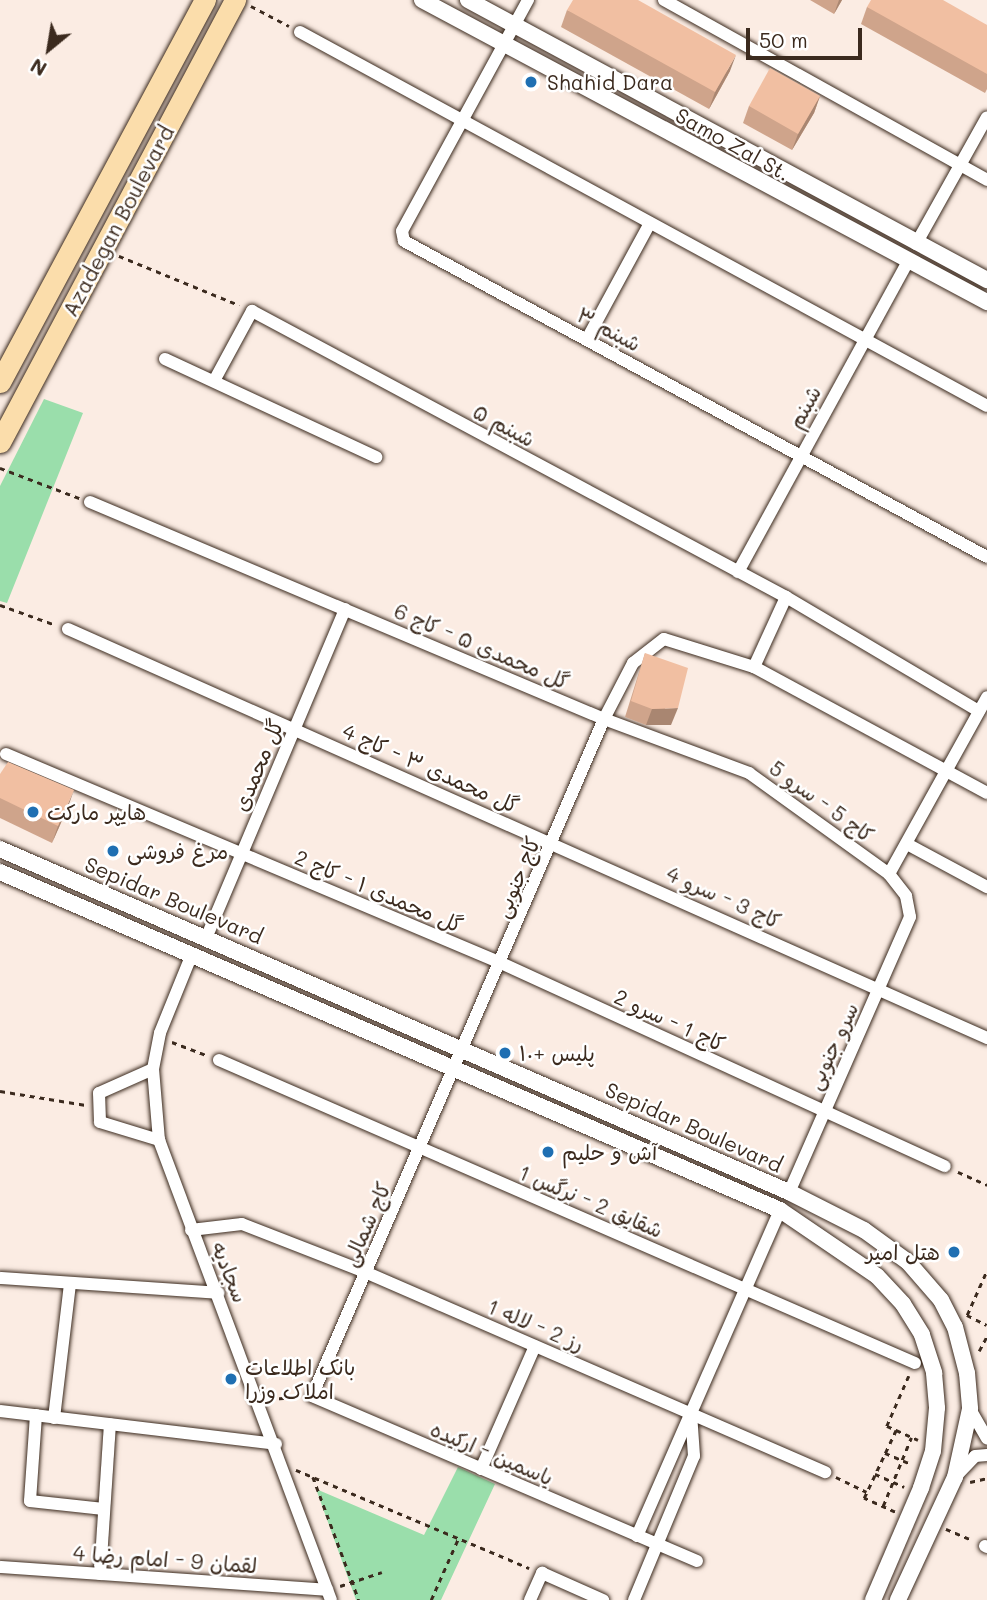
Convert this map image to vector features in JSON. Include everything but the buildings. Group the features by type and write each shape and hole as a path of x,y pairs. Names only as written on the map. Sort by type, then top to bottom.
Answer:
{"main road":[{"name":"Azadegan Boulevard","path":"0,382 205,0"},
{"name":"Azadegan Boulevard","path":"0,442 237,0"},
{"path":"121,157 145,170"}],"street":[{"name":"Samo Zal St.","path":"422,0 505,42 907,263 987,302"},
{"name":"Samo Zal St.","path":"468,0 987,280"},
{"path":"460,119 528,0"},
{"path":"664,0 987,180"},
{"path":"300,32 987,406"},
{"path":"916,244 987,117"},
{"name":"شبنم ۳","path":"460,119 401,236 987,557"},
{"path":"587,339 649,223"},
{"name":"شبنم","path":"738,572 799,454 907,263"},
{"path":"214,381 252,311"},
{"name":"شبنم ۵","path":"252,311 786,597 979,712"},
{"path":"166,359 376,457"},
{"name":"گل محمدی ۵ - کاج 6","path":"90,502 604,719"},
{"path":"786,597 754,667 987,793"},
{"name":"گل محمدی","path":"207,936 345,609"},
{"name":"گل محمدی ۳ - کاج 4","path":"68,629 552,842"},
{"name":"کاج جنوبی","path":"457,1069 604,719 633,663 664,639 754,667"},
{"path":"890,874 987,696"},
{"name":"کاج 5 - سرو 5","path":"604,719 749,773 890,874 906,896 911,917"},
{"name":"گل محمدی ۱ - کاج 2","path":"6,754 501,963"},
{"name":"کاج 3 - سرو 4","path":"552,842 881,987 987,1038"},
{"path":"907,844 987,887"},
{"name":"Sepidar Boulevard","path":"0,849 207,936 789,1192 864,1230 908,1262 941,1300 957,1335 968,1373 970,1409 955,1477 898,1600"},
{"name":"Sepidar Boulevard","path":"0,872 780,1210 843,1251 903,1304 922,1335 934,1373 933,1447 927,1472 873,1600"},
{"name":"سرو جنوبی","path":"789,1192 911,917"},
{"name":"سجادیه","path":"192,954 159,1037 153,1069 159,1140 191,1230 276,1444 329,1595"},
{"name":"کاج 1 - سرو 2","path":"501,963 945,1166"},
{"name":"شقایق 2 - نرگس 1","path":"219,1060 915,1363"},
{"path":"153,1069 99,1093 100,1122 159,1140"},
{"name":"کاج شمالی","path":"312,1395 457,1069"},
{"path":"637,1536 780,1210"},
{"name":"رز 2 - لاله 1","path":"191,1230 242,1224 365,1272 825,1472"},
{"path":"0,1278 218,1293"},
{"path":"54,1418 70,1283"},
{"path":"481,1469 534,1346"},
{"name":"یاسمین - ارکیده","path":"312,1395 697,1562"},
{"path":"970,1409 987,1438"},
{"path":"0,1411 276,1444"},
{"path":"634,1600 694,1456 691,1413"},
{"path":"36,1415 30,1500 104,1509"},
{"path":"100,1574 110,1424"},
{"path":"955,1477 975,1456 987,1455"},
{"name":"لقمان 9 - امام رضا 4","path":"0,1567 329,1595"},
{"path":"530,1600 542,1573 603,1600"}],"path":[{"path":"237,0 300,32"},
{"path":"103,249 252,311"},
{"path":"0,468 90,502"},
{"path":"0,605 68,629"},
{"path":"159,1037 219,1060"},
{"path":"0,1091 100,1108"},
{"path":"945,1166 987,1185"},
{"path":"957,1335 987,1270"},
{"path":"967,1315 987,1325"},
{"path":"915,1363 887,1426 933,1447"},
{"path":"259,1400 312,1395"},
{"path":"896,1430 864,1498 909,1518"},
{"path":"883,1506 912,1437"},
{"path":"885,1453 927,1472"},
{"path":"283,1465 542,1573"},
{"path":"825,1472 867,1492"},
{"path":"876,1474 919,1493"},
{"path":"313,1478 359,1600"},
{"path":"934,1523 986,1546"},
{"path":"430,1600 458,1538"},
{"path":"329,1595 352,1582 382,1572"}],"green space":[{"path":"44,399 83,413 7,603 0,601 0,486"},
{"path":"458,1467 495,1484 441,1600 356,1600 316,1489 424,1535"}],"place":[{"name":"Shahid Dara","path":"531,82"},
{"name":"هایپر مارکت","path":"33,812"},
{"name":"مرغ فروشی","path":"113,851"},
{"name":"پلیس +۱۰","path":"505,1053"},
{"name":"آش و حلیم","path":"548,1152"},
{"name":"هتل امیر","path":"954,1252"},
{"name":"بانک اطلاعات املاک وزرا","path":"231,1379"}]}
